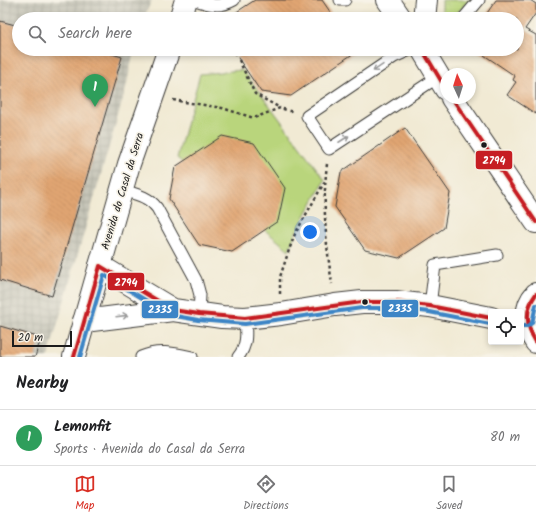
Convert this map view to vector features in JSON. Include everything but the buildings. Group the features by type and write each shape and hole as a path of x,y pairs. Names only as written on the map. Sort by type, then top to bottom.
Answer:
{"street":[{"path":"182,12 186,0"},
{"path":"388,0 396,12"},
{"path":"425,12 426,0"},
{"name":"Avenida do Casal da Serra","path":"74,357 129,164 167,56"},
{"path":"426,56 440,80"},
{"path":"456,104 536,222"},
{"path":"100,266 174,310"},
{"path":"536,294 528,308 524,320 536,342"},
{"path":"84,321 174,310 245,318 281,314 336,304 362,302 396,302 430,306 488,317"}],"lane":[{"path":"194,0 218,6 234,0"},
{"path":"340,0 345,0"},
{"path":"469,12 479,0"},
{"path":"396,56 307,116 329,149 440,84"},
{"path":"122,190 145,197 152,201 157,208 196,280 200,295 199,314"},
{"path":"430,306 435,265 498,255"},
{"path":"238,357 243,351 246,340 245,318"},
{"path":"141,357 154,353 168,352 192,357"}],"path":[{"path":"239,60 255,94 280,108 307,116"},
{"path":"152,97 222,108 254,118 280,108"},
{"path":"329,149 325,180 324,217 326,244 336,304"},
{"path":"281,314 280,277 295,234 325,180"}],"shaded area":[{"path":"0,0 152,0 146,12 12,12 12,56 133,56 126,88 48,357 0,357"}],"green space":[{"path":"442,0 470,0 458,12 442,11"},
{"path":"242,70 325,180 295,234 289,250 177,158 200,74"}],"transit line":[{"name":"2794","path":"426,56 440,79"},
{"name":"2794","path":"456,104 536,222"},
{"name":"2794","path":"74,357 100,266 173,310 199,314 245,318 362,302 396,302 430,306 488,317"},
{"name":"2335","path":"80,357 104,275 170,315 198,320 245,324 362,308 396,308 429,312 488,324"},
{"name":"2794","path":"536,294 532,300 528,312 528,324 536,342"},
{"name":"2335","path":"524,326 528,326 532,323 536,305"}],"place":[{"name":"Lemonfit","path":"95,107"}]}
